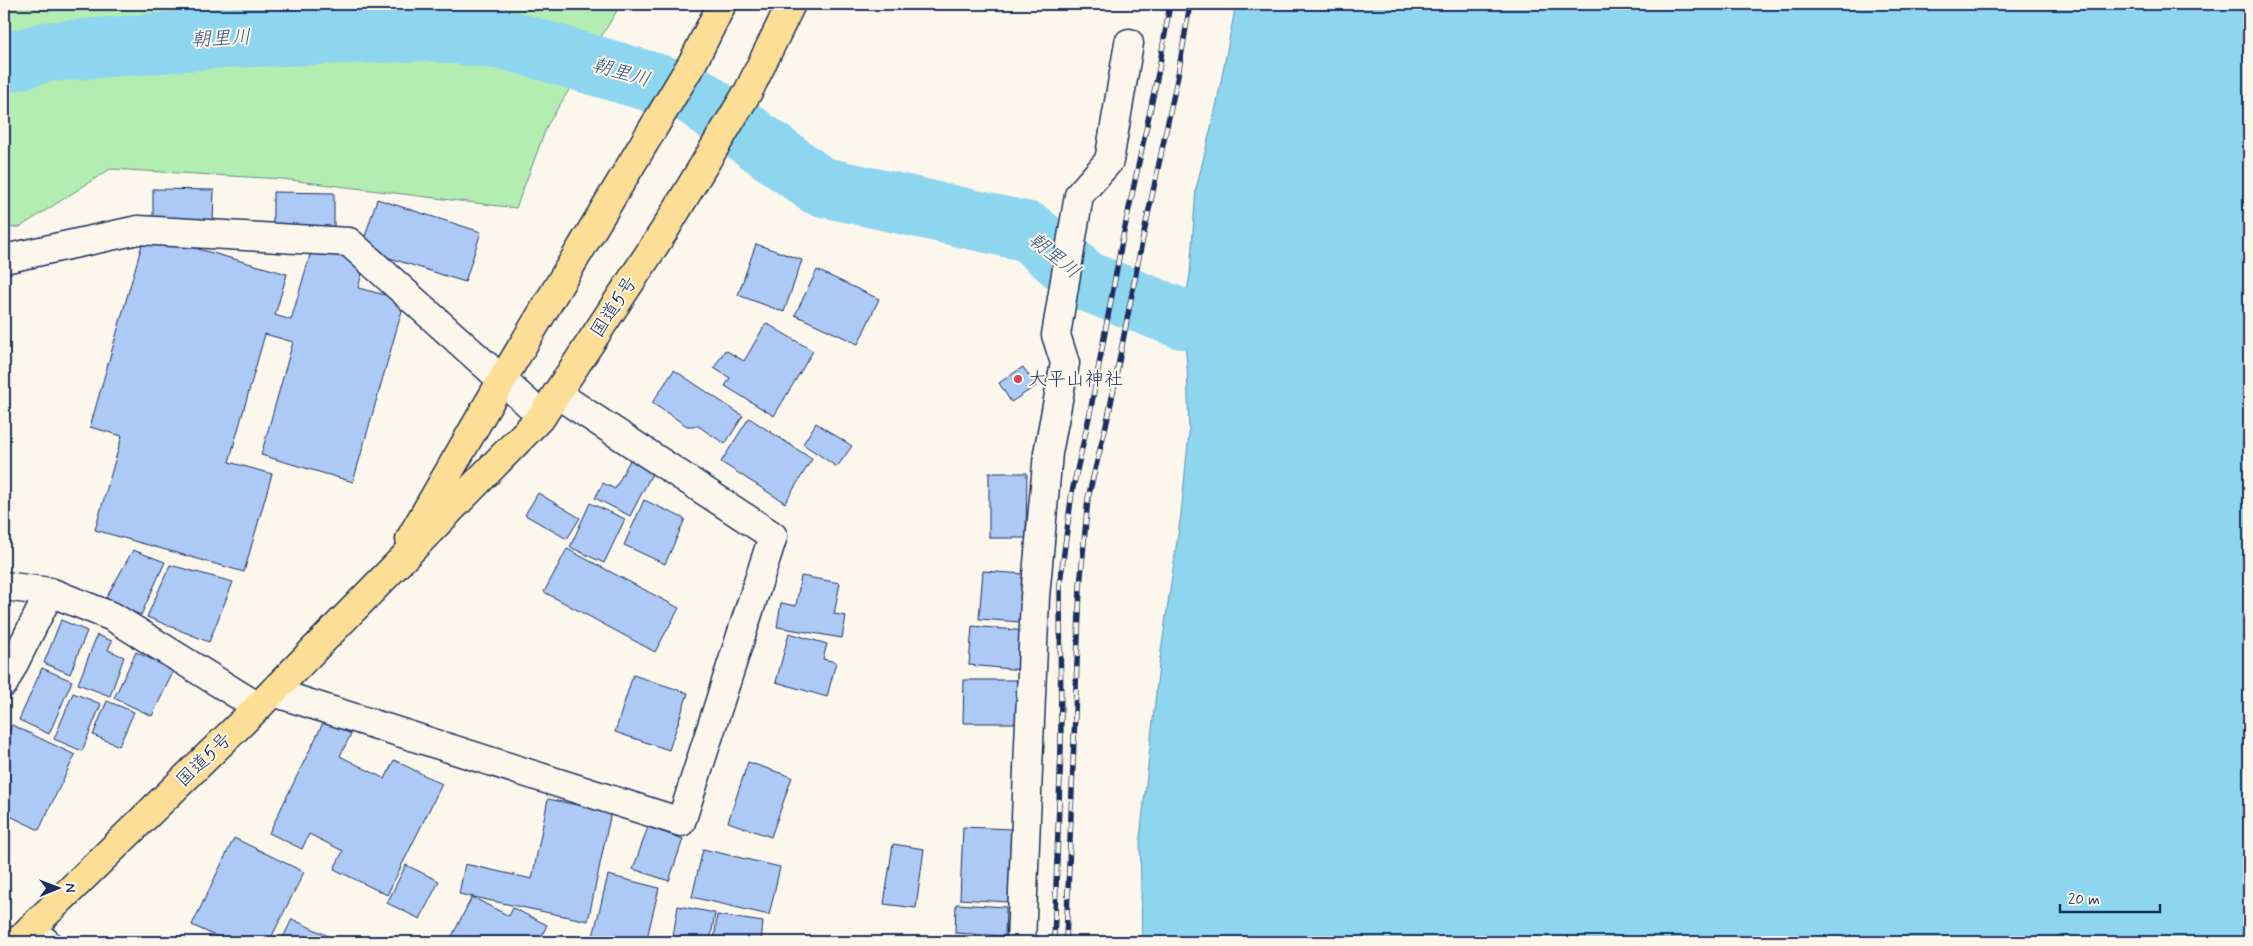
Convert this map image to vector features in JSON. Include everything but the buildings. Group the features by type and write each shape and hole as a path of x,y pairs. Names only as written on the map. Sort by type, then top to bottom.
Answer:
{"highway":[{"name":"国道5号","path":"389,574 502,380 694,60 722,4"},
{"name":"国道5号","path":"31,938 542,416 664,232 749,90 791,4"}],"street":[{"path":"1021,942 1035,597 1048,454 1065,363 1056,335 1079,195 1109,161 1129,43"},
{"path":"4,259 138,230 349,242 542,416"},
{"path":"4,586 50,592 113,617 266,699 681,822 773,536 557,394"},
{"path":"4,683 50,592"}],"green space":[{"path":"4,4 621,4 547,126 516,208 282,179 110,169 20,227 4,228"}],"water":[{"path":"1236,4 2249,4 2249,942 1142,942 1140,839 1159,665 1181,514 1189,433 1187,364 1182,319 1190,274 1196,189 1216,107"}],"waterway":[{"name":"朝里川","path":"4,63 47,52 223,38 431,31 511,41 692,94 819,186 1029,232 1086,281 1182,319"}],"railway":[{"path":"1054,942 1061,748 1060,583 1072,492 1090,413 1122,241 1159,69 1170,4"},
{"path":"1066,942 1080,587 1088,498 1109,413 1141,247 1178,75 1190,4"}],"place":[{"name":"大平山神社","path":"1018,379"}]}
